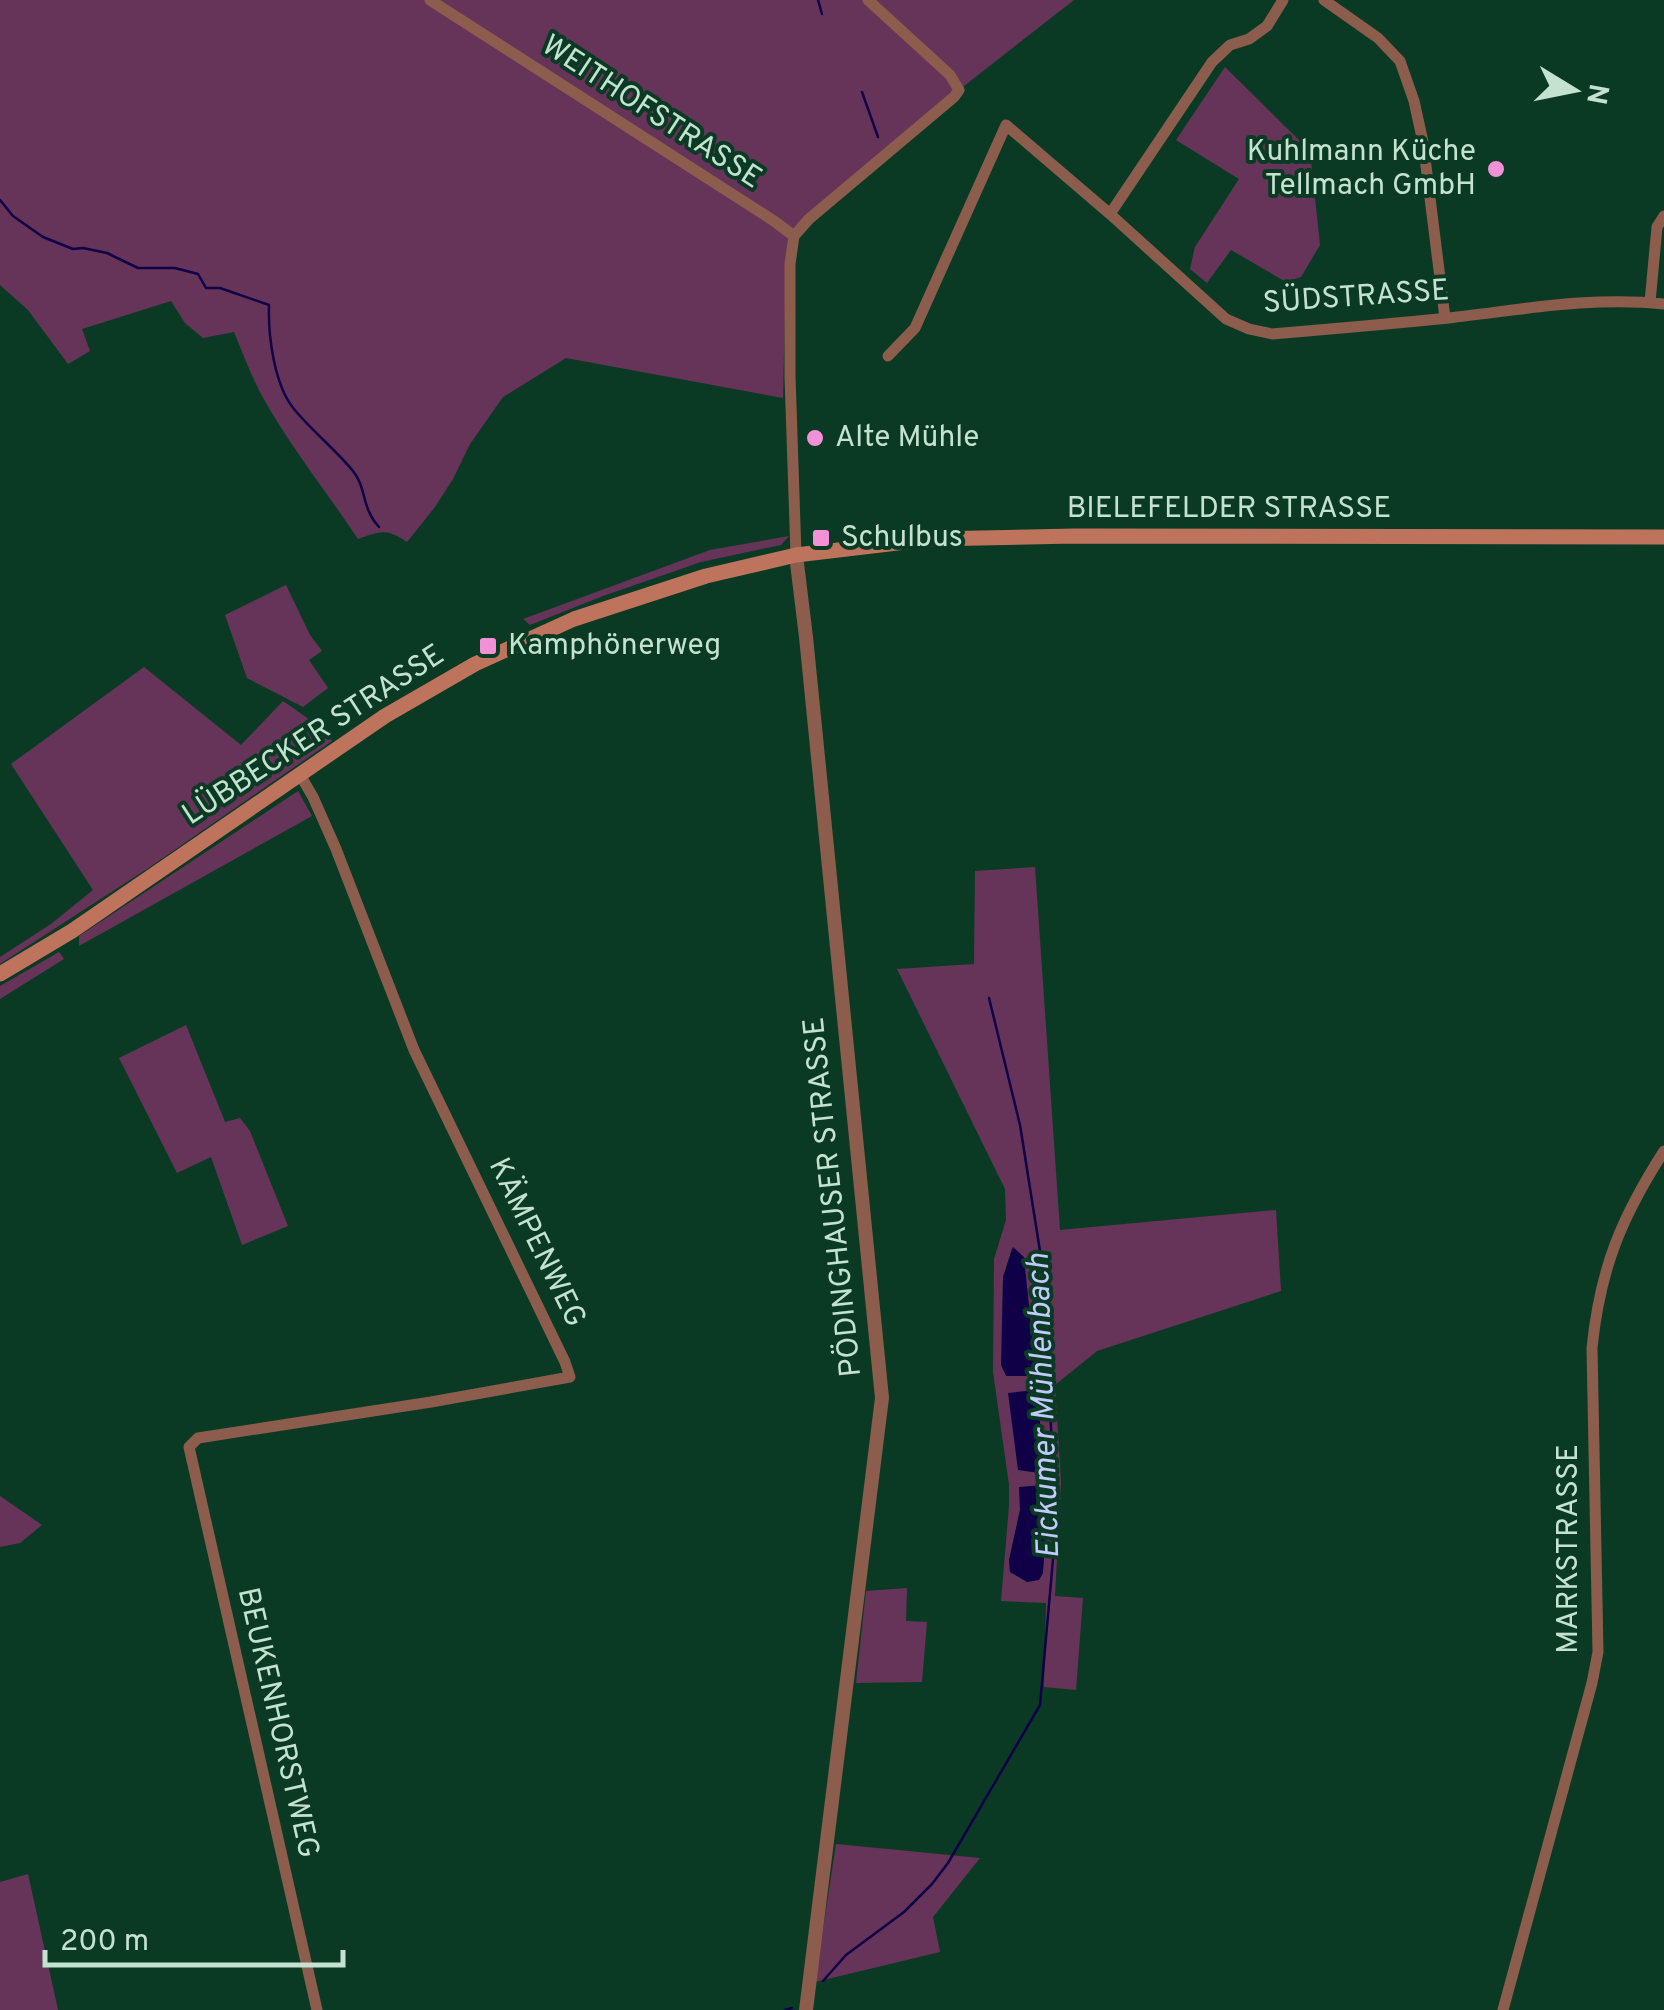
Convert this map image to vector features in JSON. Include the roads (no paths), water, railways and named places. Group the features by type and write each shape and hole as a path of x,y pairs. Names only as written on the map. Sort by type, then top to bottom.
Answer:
{"main road":[{"name":"BIELEFELDER STRASSE","path":"796,555 931,538 1664,537"},
{"name":"LÜBBECKER STRASSE","path":"0,974 72,931 385,716 475,664 617,603 706,576 796,555"}],"street":[{"name":"WEITHOFSTRASSE","path":"430,0 794,236"},
{"path":"794,236 809,219 954,98 958,90 950,75 868,0"},
{"path":"1110,214 1212,62 1230,45 1249,39 1266,26 1283,0"},
{"path":"1324,0 1378,38 1400,61 1423,142 1445,318"},
{"name":"SÜDSTRASSE","path":"888,356 915,328 1006,124 1226,318 1250,329 1272,334 1561,304 1657,303"},
{"path":"1657,303 1658,228 1664,216"},
{"name":"PÖDINGHAUSER STRASSE","path":"794,236 790,264 790,376 796,555 882,1398 806,2010"},
{"name":"KÄMPENWEG","path":"189,1446 198,1438 570,1377 414,1050 336,848 299,773"},
{"name":"MARKSTRASSE","path":"1503,2010 1598,1652 1592,1348 1596,1306 1627,1214 1664,1151"},
{"name":"BEUKENHORSTWEG","path":"189,1446 317,2010"}],"waterway":[{"path":"818,0 822,14"},
{"path":"862,92 878,137"},
{"path":"0,200 13,216 43,237 73,249 107,253 138,268 175,268 198,274 206,288 220,288 269,305 274,359 287,399 353,471 369,513 379,527"},
{"name":"Eickumer Mühlenbach","path":"823,1981 846,1955 904,1912 932,1884 1040,1705 1056,1526 1043,1270 1020,1125 989,998"},
{"name":"Eickumer Mühlenbach","path":"785,2010 792,2008"}],"place":[{"name":"Kuhlmann Küche Tellmach GmbH","path":"1496,169"},
{"name":"Alte Mühle","path":"815,438"},
{"name":"Schulbus","path":"821,538"},
{"name":"Kamphönerweg","path":"488,646"}]}
